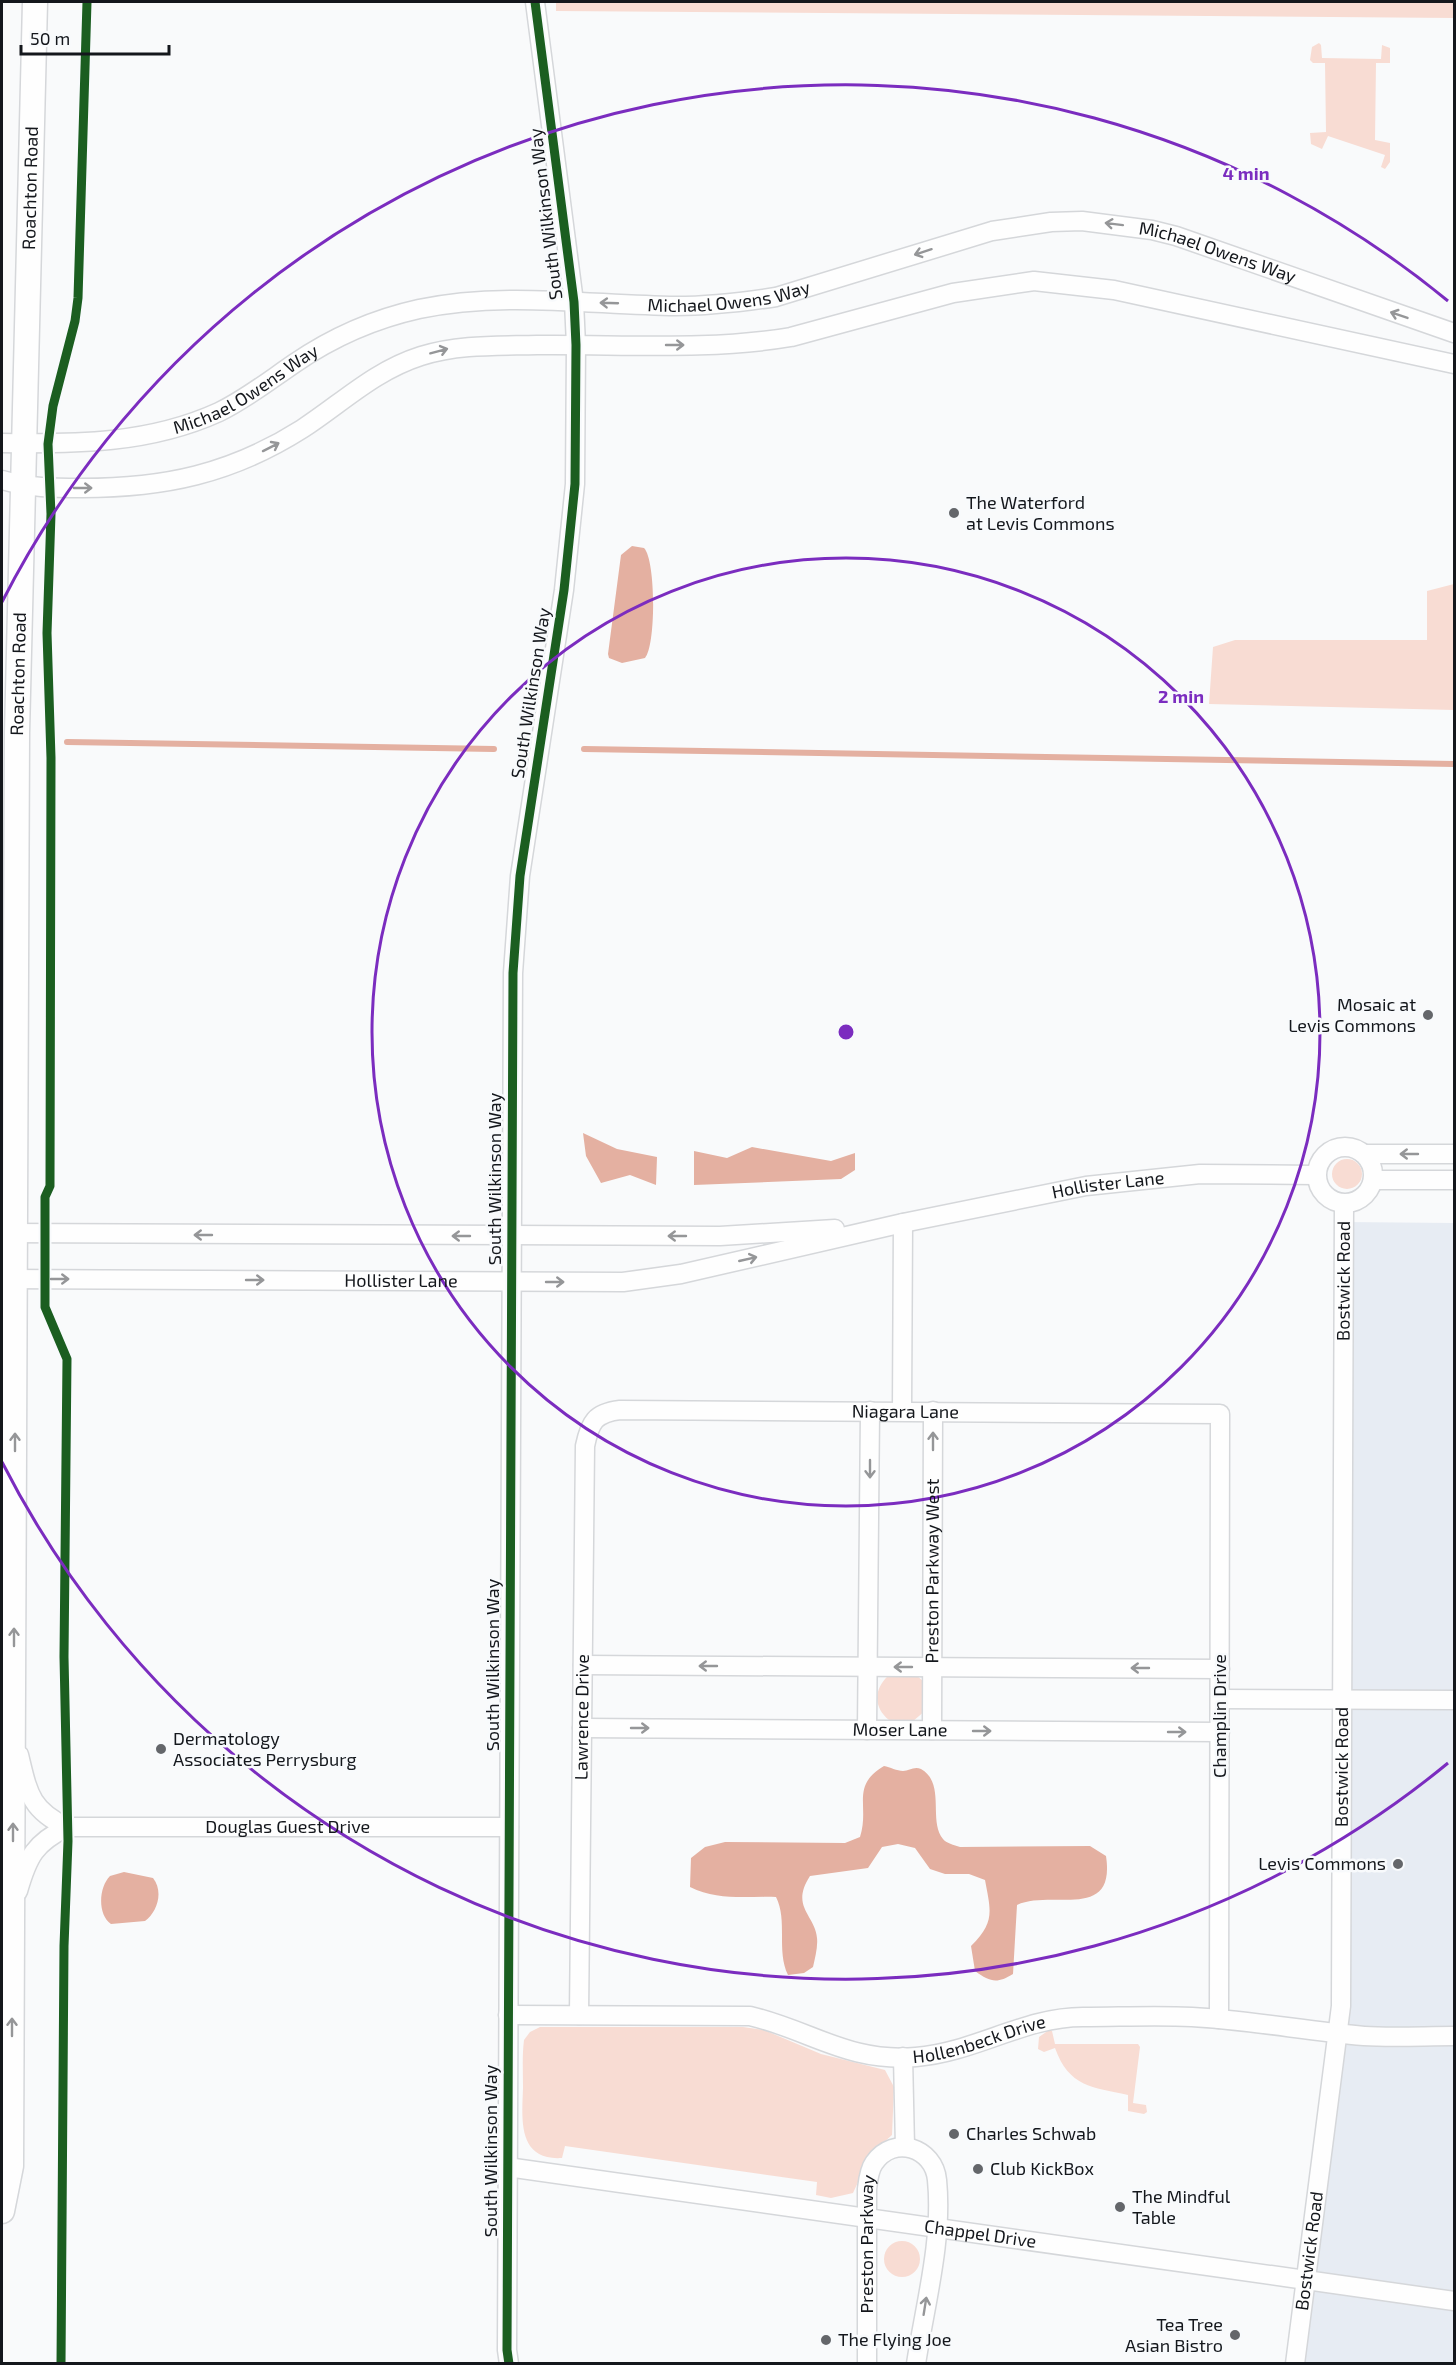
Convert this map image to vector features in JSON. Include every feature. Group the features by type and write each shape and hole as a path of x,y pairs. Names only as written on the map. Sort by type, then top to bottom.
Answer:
{"street":[{"name":"Roachton Road","path":"2,2211 11,2166 13,1908 8,1279 17,733 10,483 35,2"},
{"name":"South Wilkinson Way","path":"509,2364 507,2350 507,2167 512,1021 516,927 525,843 572,529 576,345 574,302 535,2"},
{"name":"Michael Owens Way","path":"11,443 90,444 153,435 219,412 247,396 296,362 354,330 420,309 491,302 678,306 765,299 992,231 1031,224 1082,221 1176,236 1455,333"},
{"path":"10,483 113,488 149,486 184,479 251,458 280,443 365,382 392,367 420,356 451,348 705,345 764,342 791,337 952,293 1034,281 1114,290 1455,364"},
{"path":"1364,1154 1371,1166 1373,1180 1366,1194 1360,1200 1344,1204 1327,1197 1318,1185 1316,1175 1318,1166 1329,1151 1347,1147 1364,1154 1455,1154"},
{"name":"Hollister Lane","path":"8,1279 623,1282 653,1278 903,1223 1122,1180 1200,1174 1316,1175"},
{"path":"1373,1180 1455,1180"},
{"name":"Bostwick Road","path":"1295,2364 1338,2033 1341,1994 1344,1204"},
{"path":"902,1411 903,1223"},
{"name":"Hollister Lane","path":"9,1233 511,1237 720,1236 783,1234 903,1223"},
{"name":"Niagara Lane","path":"595,1420 605,1412 620,1410 1220,1414"},
{"path":"867,1730 870,1411"},
{"name":"Preston Parkway West","path":"932,1730 933,1411"},
{"name":"Champlin Drive","path":"1219,2019 1220,1414"},
{"name":"Lawrence Drive","path":"579,2015 585,1446 588,1432 595,1420"},
{"path":"583,1665 1220,1669"},
{"path":"1220,1699 1455,1700"},
{"name":"Moser Lane","path":"582,1728 1220,1732"},
{"path":"13,1733 28,1794 38,1809 67,1827"},
{"name":"Douglas Guest Drive","path":"13,1908 31,1854 41,1842 67,1827 508,1827"},
{"name":"Hollenbeck Drive","path":"508,2015 750,2016 767,2020 836,2048 863,2054 903,2057 964,2049 1032,2023 1052,2018 1219,2019 1366,2036 1455,2036"},
{"path":"903,2057 905,2147 924,2153 935,2167 938,2226 916,2364"},
{"name":"Preston Parkway","path":"867,2364 866,2192 873,2164 887,2151 905,2147"},
{"name":"Chappel Drive","path":"507,2167 938,2226 1455,2301"}],"shaded area":[{"path":"556,2 1454,2 1454,18 556,11"},
{"path":"1319,43 1322,58 1381,59 1382,45 1390,48 1390,63 1376,63 1375,140 1390,143 1390,162 1385,169 1381,167 1385,155 1328,136 1322,149 1311,144 1310,133 1326,132 1325,63 1313,63 1310,60 1312,47"},
{"path":"632,546 644,548 648,556 651,569 653,621 649,650 645,658 622,663 609,658 608,654 621,555"},
{"path":"1454,584 1454,710 1209,704 1213,647 1235,640 1427,640 1427,591"},
{"path":"583,1133 617,1149 657,1157 656,1185 630,1175 601,1183 586,1156"},
{"path":"752,1147 831,1161 855,1153 855,1170 841,1179 694,1185 694,1151 727,1158"},
{"path":"1347,1159 1358,1163 1362,1174 1358,1185 1347,1189 1336,1185 1332,1174 1336,1163"},
{"name":"Levis Commons","path":"1344,1222 1454,1223 1454,2363 1300,2364 1336,2052"},
{"path":"915,1674 924,1682 926,1710 912,1722 889,1720 880,1710 877,1699 883,1681 888,1676"},
{"path":"884,1766 903,1771 918,1768 929,1775 935,1793 939,1831 946,1842 960,1847 1090,1846 1106,1856 1106,1876 1101,1889 1091,1896 1078,1899 1031,1901 1017,1905 1013,1974 994,1980 985,1978 975,1971 971,1946 988,1923 990,1909 985,1880 969,1874 945,1874 930,1869 915,1848 898,1844 882,1847 868,1868 810,1876 802,1896 805,1910 817,1938 815,1960 813,1967 804,1973 788,1975 783,1956 781,1916 776,1897 722,1896 690,1887 691,1858 705,1847 725,1842 845,1843 860,1837 863,1826 864,1789 867,1781"},
{"path":"124,1872 153,1878 158,1889 158,1901 153,1912 145,1921 111,1924 103,1914 102,1893 110,1876"},
{"path":"540,2027 743,2027 764,2030 821,2054 885,2070 894,2087 892,2135 871,2154 853,2193 831,2198 816,2195 817,2182 565,2146 562,2158 547,2157 537,2153 525,2136 522,2112 524,2040 530,2032"},
{"path":"1049,2030 1052,2031 1055,2044 1138,2044 1140,2047 1133,2103 1146,2105 1147,2112 1144,2114 1128,2111 1128,2095 1093,2087 1075,2078 1067,2071 1055,2048 1044,2052 1038,2049 1039,2037"},
{"path":"902,2241 915,2246 920,2259 915,2272 902,2277 889,2272 884,2259 889,2246"}],"waterway":[{"path":"67,742 494,749"},
{"path":"584,749 1454,764"}],"cycle path":[{"path":"61,2364 64,1946 68,1841 64,1657 67,1359 45,1307 45,1197 50,1186 51,758 47,633 51,514 48,444 53,406 75,321 78,298 87,2"},
{"path":"509,2364 507,2350 513,973 520,876 564,590 575,484 574,302 535,2"}],"place":[{"name":"The Waterford at Levis Commons","path":"954,513"},
{"name":"Mosaic at Levis Commons","path":"1428,1015"},
{"name":"Dermatology Associates Perrysburg","path":"161,1749"},
{"name":"Levis Commons","path":"1398,1864"},
{"name":"Charles Schwab","path":"954,2134"},
{"name":"Club KickBox","path":"978,2169"},
{"name":"The Mindful Table","path":"1120,2207"},
{"name":"Tea Tree Asian Bistro","path":"1235,2335"},
{"name":"The Flying Joe","path":"826,2340"}]}
